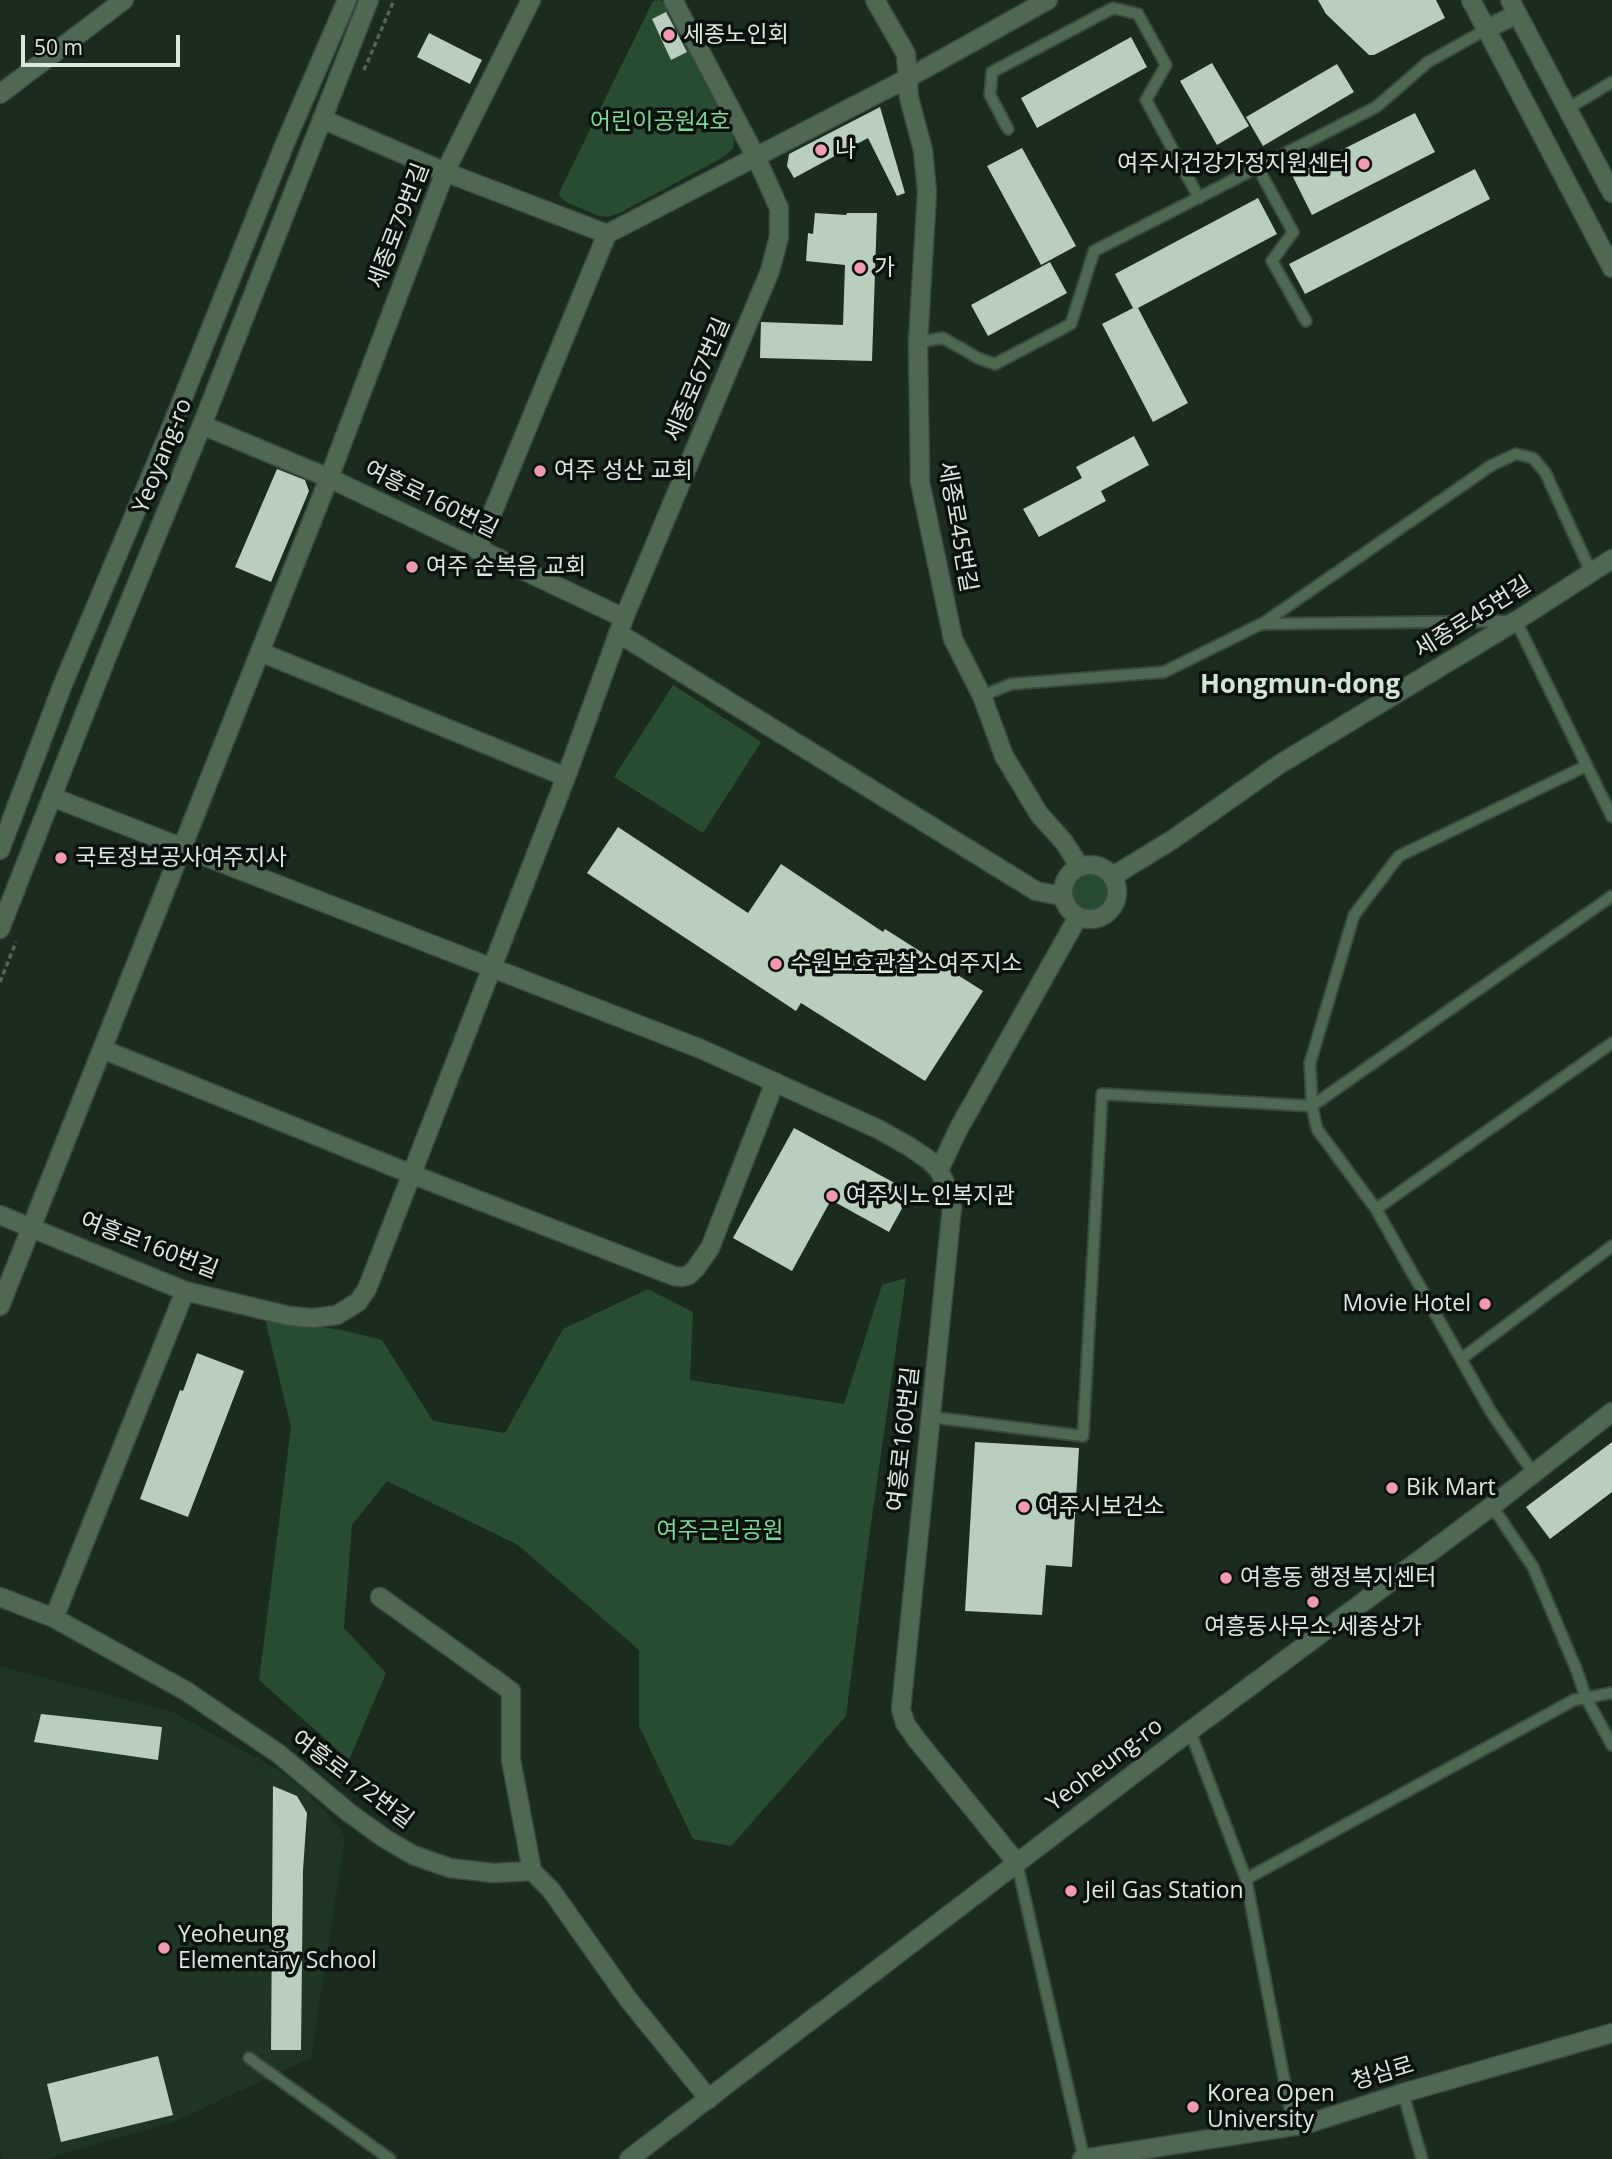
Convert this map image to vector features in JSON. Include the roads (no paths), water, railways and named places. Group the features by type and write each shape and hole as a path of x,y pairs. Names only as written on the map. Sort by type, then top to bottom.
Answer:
{"street":[{"path":"0,94 124,0"},
{"name":"Yeoyang-ro","path":"0,850 63,684 166,440 286,141 347,0"},
{"name":"Yeoyang-ro","path":"0,929 369,0"},
{"name":"세종로79번길","path":"329,478 445,172 531,0"},
{"path":"673,0 756,157"},
{"path":"875,0 906,54 908,78"},
{"path":"477,550 607,234 908,78 1048,0"},
{"path":"1471,0 1612,268"},
{"path":"1487,29 1514,7 1612,193"},
{"name":"세종로45번길","path":"908,78 909,98 923,150 927,192 918,342 920,482 953,639 982,696 1004,756 1039,814 1064,842 1080,867"},
{"path":"322,119 445,172 607,234"},
{"name":"세종로67번길","path":"621,626 770,271 779,237 779,208 756,157"},
{"name":"여흥로160번길","path":"0,1214 185,1291 289,1316 313,1318 337,1315 358,1301 367,1289 566,777 621,626 477,550 329,478 202,425"},
{"name":"여흥로160번길","path":"32,1226 329,478"},
{"name":"세종로45번길","path":"1113,876 1172,840 1280,764 1516,621 1612,559"},
{"path":"621,626 1037,891 1062,896"},
{"path":"260,652 566,777"},
{"name":"여흥로160번길","path":"24,787 701,1049 878,1129 910,1147 939,1170 949,1191 953,1208 901,1709 905,1723 916,1740 1017,1863"},
{"path":"1098,866 1113,876 1118,894 1110,911 1095,920 1078,918 1065,905 1062,896 1066,878 1080,867 1098,866"},
{"path":"939,1170 959,1128 1078,918"},
{"path":"102,1049 411,1174 682,1278 690,1275 709,1248 775,1082"},
{"path":"0,1306 32,1226"},
{"path":"54,1618 185,1291"},
{"name":"Yeoheung-ro","path":"629,2159 1190,1731 1492,1506 1612,1412"},
{"name":"여흥로172번길","path":"0,1597 54,1618 186,1691 279,1754 348,1812 413,1855 450,1868 493,1873 532,1871"},
{"path":"380,1597 511,1691 511,1760 532,1871 551,1890 628,1999 709,2099"},
{"name":"청심로","path":"1083,2159 1307,2124 1403,2093 1612,2033"}],"lane":[{"path":"1008,129 990,95 992,72 1113,4 1138,14 1166,65 1146,100 1199,198"},
{"path":"918,342 943,338 980,359 995,364 1071,324 1094,251 1376,107 1428,62 1487,29"},
{"path":"1567,109 1612,82"},
{"path":"1258,168 1293,232 1272,261 1306,320"},
{"path":"982,696 1012,684 1164,672 1261,624 1492,465 1516,454 1533,458 1545,472 1591,572"},
{"path":"1261,624 1516,621 1612,817"},
{"path":"1534,1474 1491,1412 1376,1209 1317,1129 1312,1106 1310,1063 1354,915 1399,856 1586,766"},
{"path":"931,1417 1083,1436 1102,1094 1312,1106 1612,896"},
{"path":"1376,1209 1612,1042"},
{"path":"1461,1359 1612,1246"},
{"path":"1492,1506 1533,1567 1586,1698 1612,1745"},
{"path":"1247,1878 1574,1700 1612,1693"},
{"path":"1190,1731 1247,1878 1293,2126"},
{"path":"1017,1863 1083,2159"},
{"path":"249,2058 390,2159"},
{"path":"1403,2093 1422,2159"}],"place":[{"name":"세종노인회","path":"669,35"},
{"name":"나","path":"821,150"},
{"name":"여주시건강가정지원센터","path":"1364,164"},
{"name":"가","path":"860,268"},
{"name":"여주 성산 교회","path":"540,471"},
{"name":"여주 순복음 교회","path":"412,567"},
{"name":"국토정보공사여주지사","path":"61,858"},
{"name":"수원보호관찰소여주지소","path":"776,964"},
{"name":"여주시노인복지관","path":"832,1196"},
{"name":"Movie Hotel","path":"1485,1304"},
{"name":"Bik Mart","path":"1392,1488"},
{"name":"여주시보건소","path":"1024,1507"},
{"name":"여흥동 행정복지센터","path":"1226,1578"},
{"name":"여흥동사무소.세종상가","path":"1313,1602"},
{"name":"Jeil Gas Station","path":"1071,1891"},
{"name":"Yeoheung Elementary School","path":"164,1948"},
{"name":"Korea Open University","path":"1193,2107"}],"district":[{"name":"Hongmun-dong","path":"1300,686"}],"park label":[{"name":"어린이공원4호","path":"660,122"},
{"name":"여주근린공원","path":"720,1531"}]}
